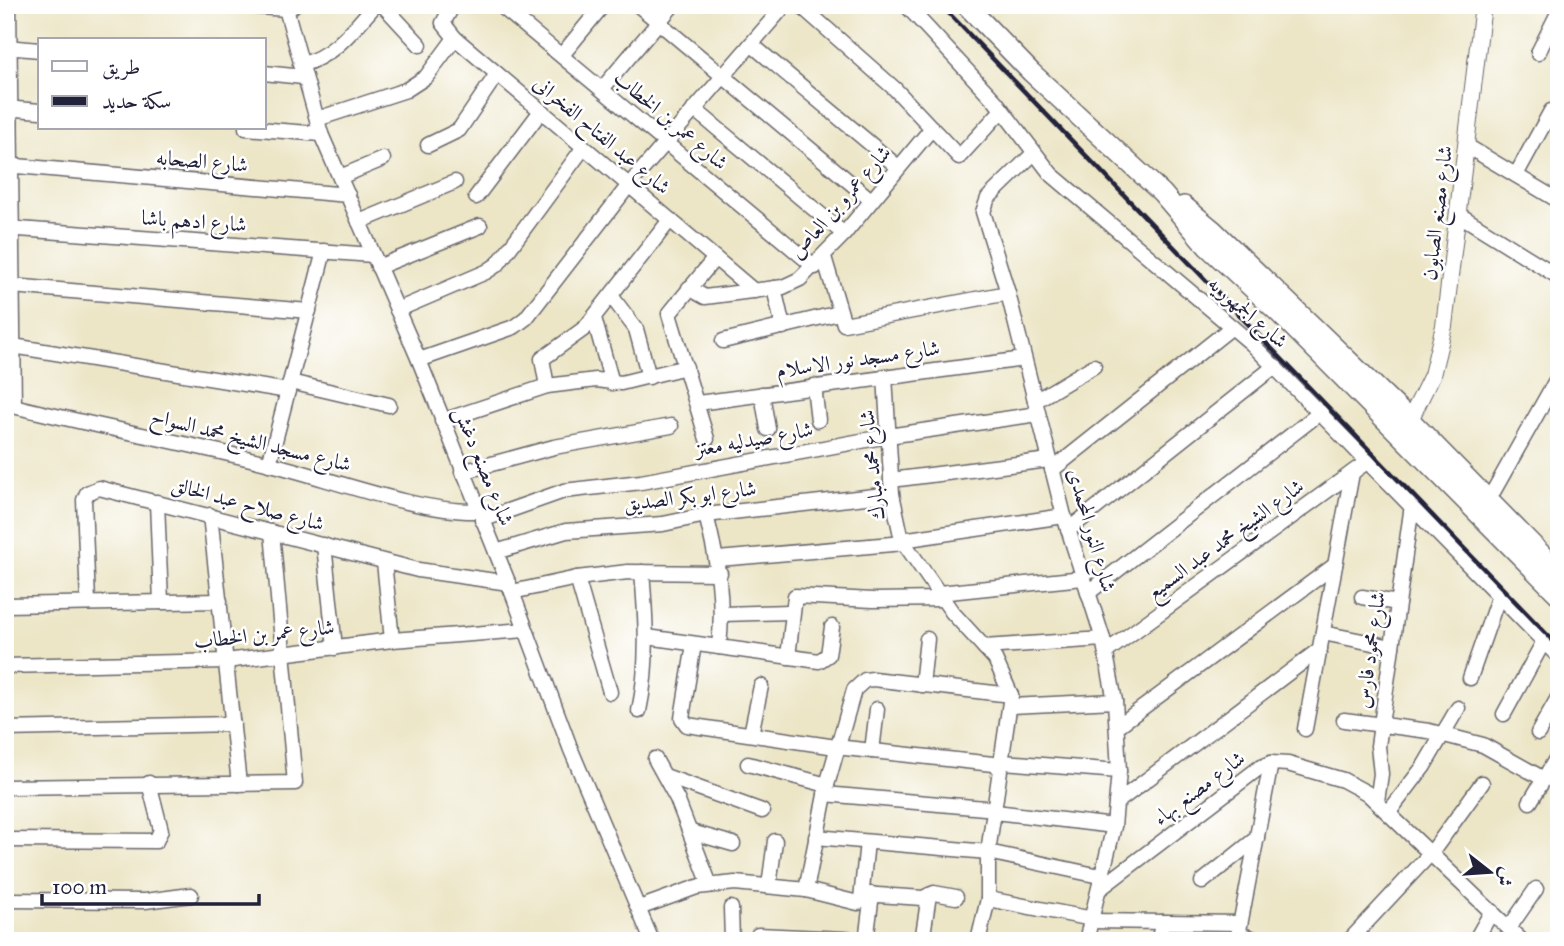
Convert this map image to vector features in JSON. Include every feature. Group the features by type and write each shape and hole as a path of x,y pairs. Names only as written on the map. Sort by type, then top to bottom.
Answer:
{"main road":[{"name":"شارع الجمهوريه","path":"966,5 1031,72 1162,193 1213,230 1484,508 1557,565"},
{"name":"شارع الجمهوريه","path":"1331,354 1410,419 1559,595"}],"street":[{"path":"9,5 8,229 12,286 10,405"},
{"path":"235,5 288,6"},
{"path":"266,73 301,71 337,48 375,5"},
{"path":"383,5 420,45"},
{"path":"317,119 406,90 420,82 455,38 443,23 453,5"},
{"name":"شارع عمر بن الخطاب","path":"500,5 665,142 819,262"},
{"path":"517,19 529,5"},
{"path":"562,55 603,5"},
{"path":"638,5 871,200"},
{"path":"602,89 673,5"},
{"path":"800,5 895,89 959,158 1002,110"},
{"name":"شارع الجمهوريه","path":"906,5 1002,110 1033,154 1051,174 1275,366 1559,657"},
{"name":"شارع مصنع الصابون","path":"1410,419 1427,386 1440,351 1483,5"},
{"name":"شارع مصنع دغش","path":"288,6 301,71 321,134 419,360 462,472 511,587 598,816 652,941"},
{"path":"419,360 520,323 629,185 780,7"},
{"path":"1538,53 1559,11"},
{"name":"شارع عبد الفتاح الفخرانى","path":"455,38 754,291"},
{"path":"751,44 898,167"},
{"path":"8,47 38,50"},
{"path":"428,145 459,130 497,74"},
{"path":"8,108 38,111"},
{"path":"694,109 844,234"},
{"path":"476,197 541,111"},
{"path":"1516,175 1551,111"},
{"name":"شارع عمرو بن العاص","path":"690,288 705,298 774,288 800,279 844,234 932,128"},
{"path":"266,130 321,134"},
{"path":"1467,146 1559,201"},
{"path":"397,310 486,272 498,264 584,147"},
{"name":"شارع النور المحمدى","path":"1033,154 988,198 984,207 1064,516 1104,645 1115,701 1119,771 1114,826 1086,941"},
{"path":"340,177 383,159"},
{"name":"شارع الصحابه","path":"8,165 348,195"},
{"path":"359,222 455,182"},
{"path":"1458,214 1559,277"},
{"path":"547,386 542,359 580,334 612,297 670,220"},
{"path":"375,261 480,226"},
{"name":"شارع ادهم باشا","path":"8,229 324,251 375,261"},
{"path":"269,464 324,251"},
{"path":"708,439 669,314 715,258"},
{"path":"819,262 845,324 1008,293"},
{"path":"12,286 309,311"},
{"path":"774,288 783,327"},
{"path":"612,297 636,329 649,377"},
{"path":"723,341 839,313"},
{"path":"594,318 612,383"},
{"path":"1051,465 1232,327"},
{"path":"10,340 389,405"},
{"name":"شارع مسجد نور الاسلام","path":"698,403 1024,359"},
{"path":"1036,408 1094,366"},
{"path":"1068,530 1275,366"},
{"path":"442,421 547,386 596,380 612,383 686,367"},
{"path":"1484,508 1559,375"},
{"name":"شارع محمد مبارك","path":"885,376 892,487 903,541 941,596 1001,670 1011,700"},
{"path":"814,386 818,420"},
{"path":"762,394 768,429"},
{"name":"شارع مسجد الشيخ محمد السواح","path":"10,405 269,464 425,505 481,515"},
{"name":"شارع صيدليه معتز","path":"481,515 564,491 641,482 1036,408"},
{"path":"1087,593 1321,412"},
{"path":"462,472 564,444 671,426"},
{"name":"شارع الشيخ محمد عبد السميع","path":"1104,645 1368,461"},
{"name":"شارع ابو بكر الصديق","path":"496,552 566,531 663,524 706,515 1051,465"},
{"path":"1305,729 1352,473"},
{"name":"شارع صلاح عبد الخالق","path":"88,603 84,500 87,493 99,488 384,562 511,587 577,578 719,566 1064,516"},
{"path":"157,502 161,602"},
{"name":"شارع محمود فارس","path":"1377,801 1381,725 1412,505"},
{"path":"210,515 239,784"},
{"path":"706,515 719,566 723,614 719,647"},
{"path":"5,787 149,783 291,785 296,780 272,532"},
{"path":"324,545 335,648"},
{"path":"384,562 392,640"},
{"path":"1118,726 1335,565"},
{"path":"639,711 645,677 647,637 642,572"},
{"path":"577,578 610,692"},
{"path":"788,657 792,600 797,596 873,600 941,596 1083,578"},
{"path":"1470,678 1499,595"},
{"path":"1362,597 1398,603"},
{"path":"5,605 220,601"},
{"path":"723,614 791,612"},
{"path":"647,637 824,660 828,654 832,627"},
{"name":"شارع عمر بن الخطاب","path":"5,666 226,661 392,640 526,630"},
{"path":"1322,633 1392,647"},
{"path":"922,684 926,639"},
{"path":"1504,714 1544,641"},
{"path":"694,644 682,718 687,724 872,751 1119,771"},
{"path":"984,647 1104,645"},
{"path":"1116,803 1320,649"},
{"path":"806,890 836,747 854,690 859,684 873,679 922,684 1011,700 1115,701"},
{"path":"751,734 761,686"},
{"path":"1538,733 1559,696"},
{"path":"978,941 988,899 988,852 1011,700"},
{"path":"1389,812 1444,734 1458,708"},
{"path":"872,751 877,709"},
{"path":"1343,720 1444,734 1490,747 1544,779"},
{"path":"5,729 233,724"},
{"path":"1530,802 1559,754"},
{"path":"655,759 691,832 710,885"},
{"path":"1239,933 1271,763"},
{"name":"شارع مصنع بهاء","path":"1102,883 1259,768 1271,763 1289,764 1355,785 1377,801 1522,941"},
{"path":"748,764 826,790 1114,826"},
{"path":"665,776 762,811"},
{"path":"5,840 156,841 161,830 149,783"},
{"path":"1349,941 1432,852 1482,783"},
{"path":"691,832 733,844"},
{"path":"816,837 988,852 1102,883"},
{"path":"1202,882 1257,838"},
{"path":"769,886 775,841"},
{"path":"758,935 866,941 867,842"},
{"path":"639,908 710,885 806,890 858,903 867,894 923,898 929,895 956,897"},
{"path":"1510,928 1536,889"},
{"path":"5,900 145,901 191,895"},
{"path":"922,941 929,895"},
{"path":"988,899 1092,920 1163,922 1239,933 1261,941"},
{"path":"731,908 732,941"},
{"path":"1475,941 1492,911"},
{"path":"1158,941 1163,922"}],"railway":[{"path":"941,5 1559,647"}]}
